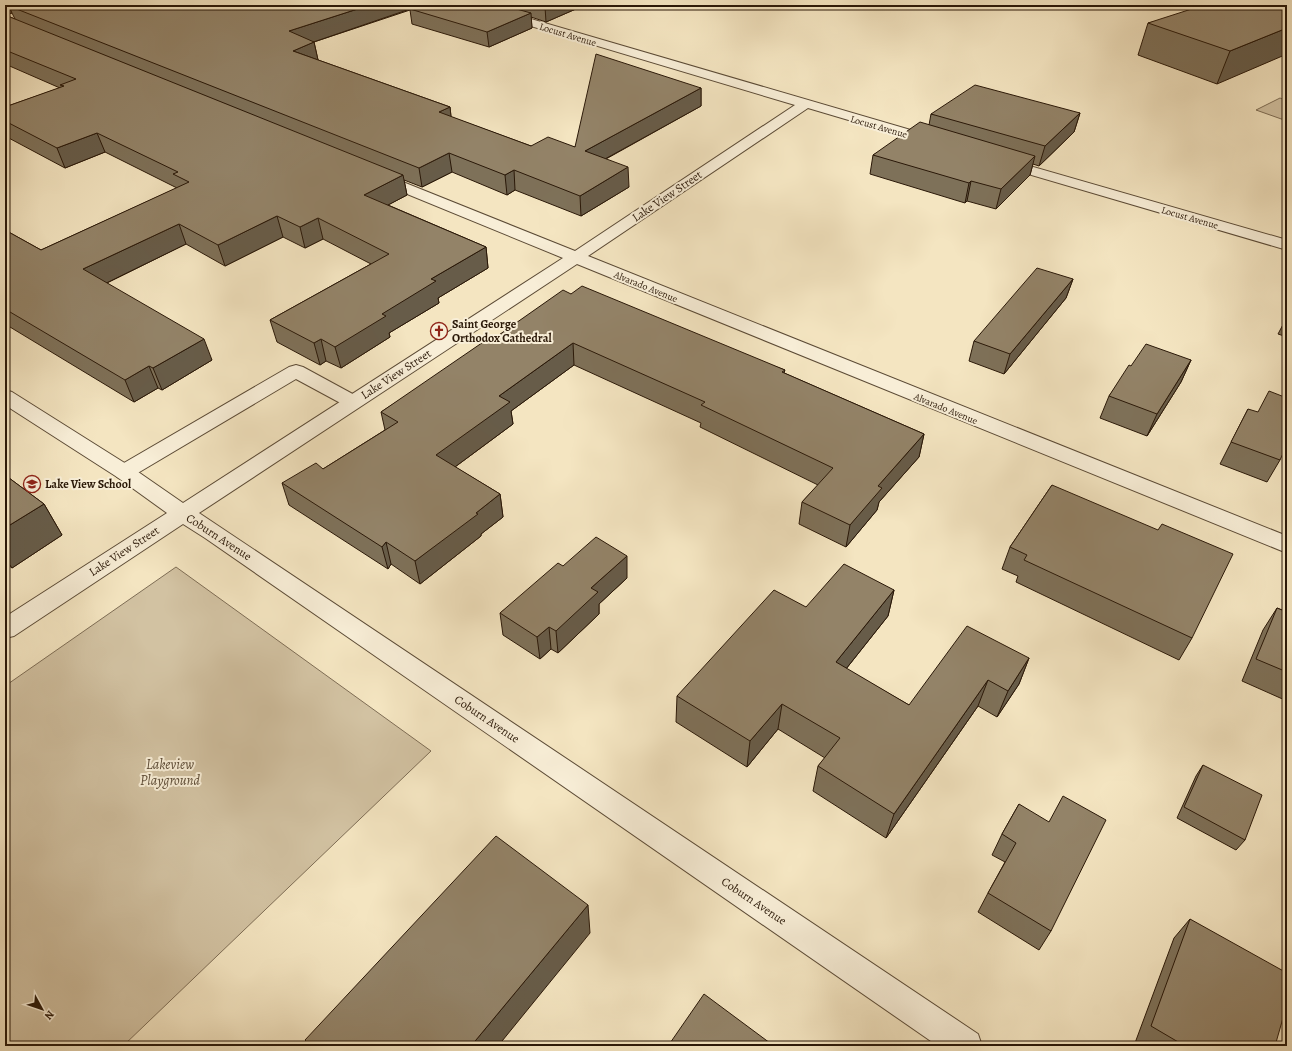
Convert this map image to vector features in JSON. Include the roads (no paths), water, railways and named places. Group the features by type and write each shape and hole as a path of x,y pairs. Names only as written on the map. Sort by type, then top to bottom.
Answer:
{"street":[{"name":"Locust Avenue","path":"471,5 943,144"},
{"path":"1216,5 1287,12"},
{"name":"Lake View Street","path":"5,629 576,257 805,104"},
{"name":"Locust Avenue","path":"989,158 1287,245"},
{"name":"Alvarado Avenue","path":"366,172 1287,545"},
{"path":"124,472 296,371 353,402"},
{"name":"Coburn Avenue","path":"5,396 124,472 182,513 220,536 966,1046"}],"place":[{"name":"Saint George Orthodox Cathedral","path":"439,331"},
{"name":"Lake View School","path":"32,484"}],"park label":[{"name":"Lakeview Playground","path":"170,772"}]}
